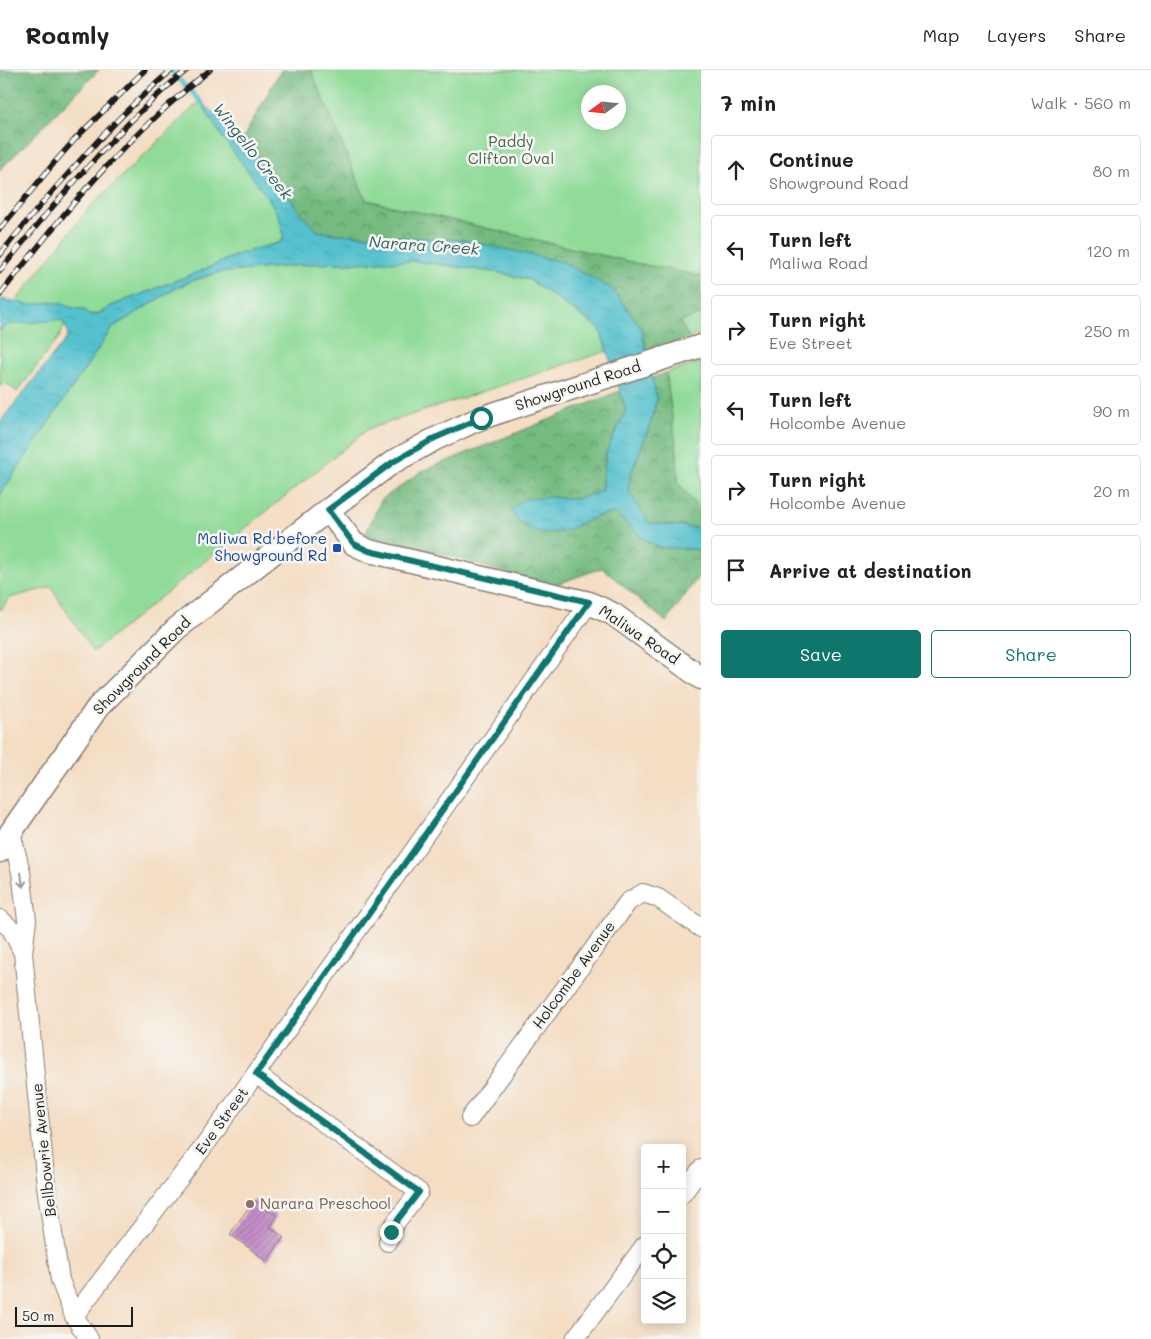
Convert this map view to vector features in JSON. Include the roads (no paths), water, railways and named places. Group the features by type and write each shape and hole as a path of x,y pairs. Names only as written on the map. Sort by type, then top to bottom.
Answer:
{"street":[{"name":"Showground Road","path":"6,842 98,707 176,629 328,510 393,462 435,438 481,418 701,346"},
{"name":"Maliwa Road","path":"328,510 354,544 369,551 589,602 613,614 701,678"},
{"name":"Eve Street","path":"74,1316 208,1141 589,602"},
{"name":"Bellbowrie Avenue","path":"6,842 21,872 26,920 24,953 46,1186 60,1280 74,1316 90,1339"},
{"name":"Holcombe Avenue","path":"470,1118 628,902 643,893 658,898 701,928"},
{"name":"Bellbowrie Avenue","path":"0,919 11,929 24,953"},
{"path":"256,1074 419,1192 393,1226 388,1242"},
{"path":"686,1189 701,1168"},
{"path":"575,1339 641,1250"}],"water":[{"name":"Narara Creek","path":"200,101 243,138 299,211 317,231 336,234 464,240 563,262 612,289 641,327 657,399 649,428 631,473 628,490 649,523 701,528 701,550 658,547 645,540 615,513 598,516 562,532 540,533 520,523 511,510 523,499 550,497 576,499 601,491 606,453 626,410 600,329 530,280 501,273 415,261 313,264 217,273 191,281 173,290 113,327 0,495 0,422 67,338 68,333 61,320 7,325 0,331 0,299 28,305 51,302 84,309 89,315 99,314 111,306 236,255 281,242 284,236 279,216 269,199 222,137"}],"waterway":[{"name":"Wingello Creek","path":"170,70 202,103"}],"railway":[{"path":"0,229 77,137 145,70"},
{"path":"0,255 95,144 137,100 172,70"},
{"path":"0,271 105,148 150,102 187,70"},
{"path":"0,295 102,171 143,128 210,70"}],"place":[{"name":"Maliwa Rd before Showground Rd","path":"337,548"},
{"name":"Narara Preschool","path":"250,1204"}],"park label":[{"name":"Paddy Clifton Oval","path":"511,150"}]}
